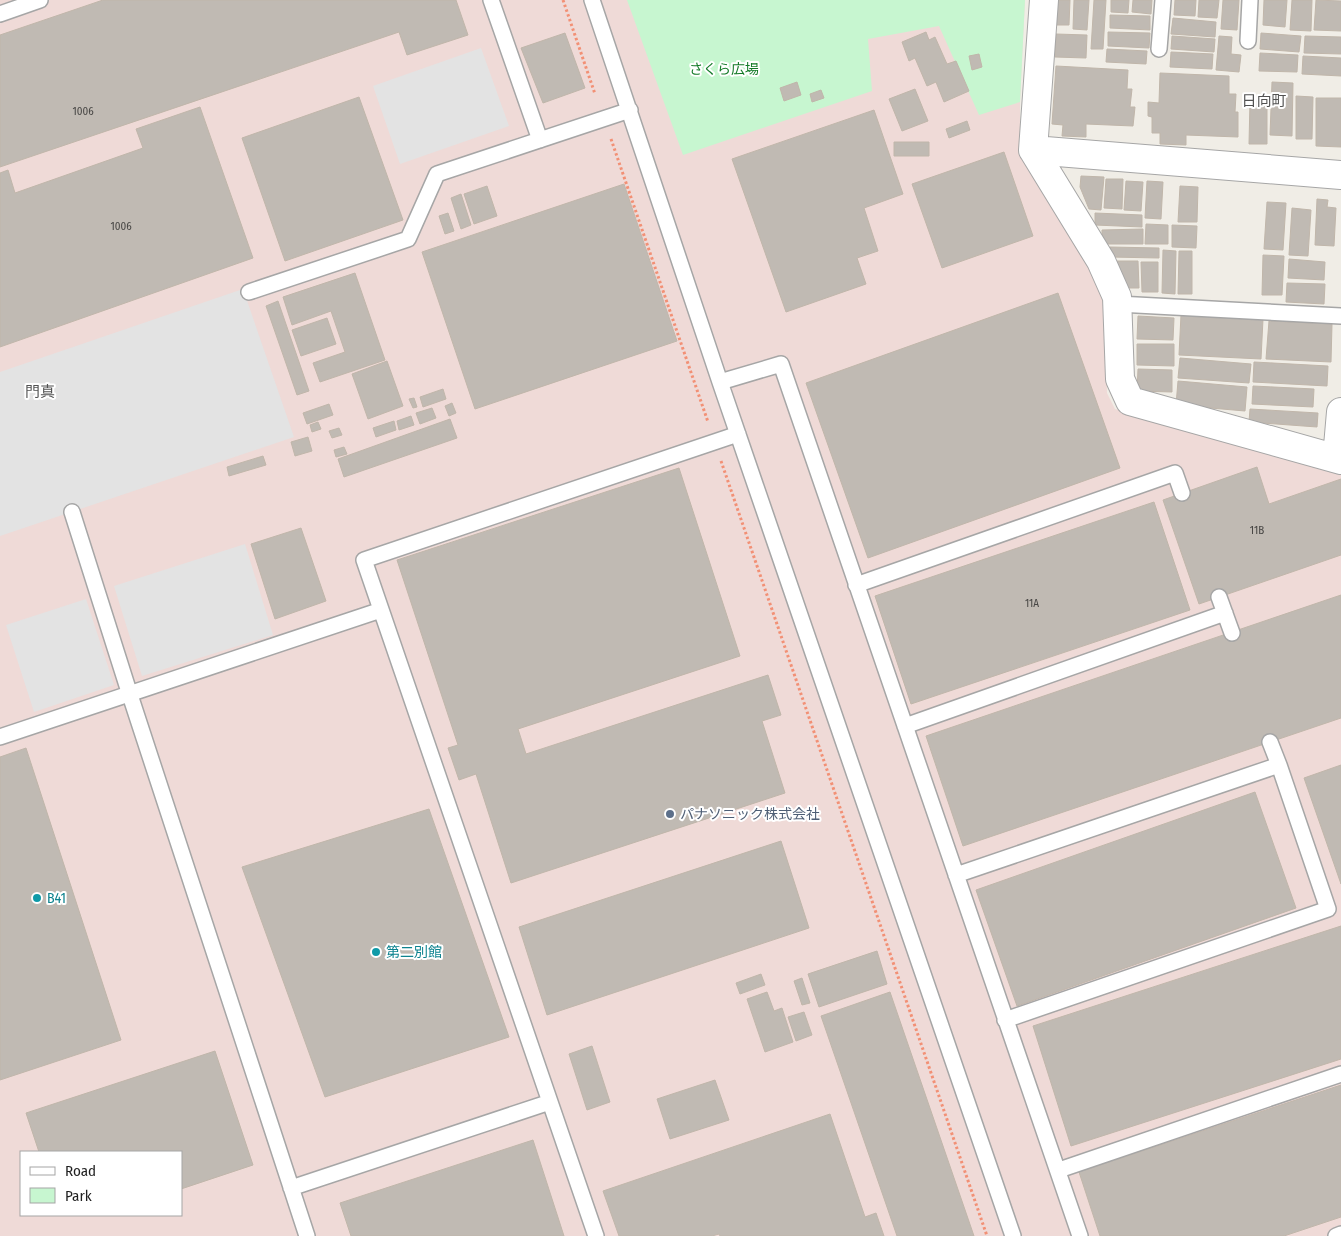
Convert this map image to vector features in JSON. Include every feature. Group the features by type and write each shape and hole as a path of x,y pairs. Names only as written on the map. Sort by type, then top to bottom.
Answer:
{"street":[{"path":"1044,0 1034,150 1101,261 1118,297 1120,379 1130,401 1339,459 1341,412"},
{"path":"1034,150 1341,175"}],"lane":[{"path":"0,14 40,0"},
{"path":"491,0 540,140"},
{"path":"592,0 720,382 1013,1236"},
{"path":"1159,49 1163,0"},
{"path":"1248,40 1250,0"},
{"path":"249,292 408,239 436,174 630,110"},
{"path":"1118,304 1341,316"},
{"path":"720,382 781,364 1005,1020 1059,1170 1080,1236"},
{"path":"596,1236 364,560 738,434"},
{"path":"856,585 1175,473 1182,493"},
{"path":"72,512 307,1236"},
{"path":"1219,597 1232,632"},
{"path":"0,738 381,610"},
{"path":"905,726 1225,613"},
{"path":"1005,1020 1328,909 1270,742"},
{"path":"956,875 1279,765"},
{"path":"1059,1170 1341,1074"},
{"path":"291,1188 550,1102"},
{"path":"1336,1236 1341,1234"}],"path":[{"path":"563,0 595,94"},
{"path":"610,139 987,1236"}],"shaded area":[{"name":"パナソニック株式会社","path":"0,0 1025,0 1020,102 1020,153 1094,272 1105,298 1107,393 1115,409 1341,475 1341,1236 0,1236"},
{"path":"481,48 509,126 400,164 373,86"},
{"path":"243,289 294,437 0,536 0,372"},
{"path":"245,544 273,635 142,676 114,586"},
{"path":"86,599 114,685 34,712 6,625"}],"green space":[{"name":"さくら広場","path":"627,0 1025,0 1020,102 979,115 939,26 868,39 872,91 683,155"}],"building":[{"path":"103,0 456,0 468,35 407,55 399,32 0,167 0,35"},
{"path":"1057,0 1070,0 1069,25 1056,25"},
{"path":"1074,0 1089,0 1087,30 1073,29"},
{"path":"1094,0 1106,0 1103,49 1091,49"},
{"path":"1111,0 1129,0 1128,13 1111,12"},
{"path":"1133,0 1152,0 1151,14 1132,12"},
{"path":"1175,0 1196,0 1195,16 1174,15"},
{"path":"1199,0 1219,0 1217,18 1198,17"},
{"path":"1223,0 1239,0 1237,30 1221,29"},
{"path":"1264,0 1287,0 1285,27 1263,25"},
{"path":"1292,0 1312,0 1311,31 1290,30"},
{"path":"1316,0 1341,1 1341,31 1314,30"},
{"path":"1110,15 1150,16 1150,30 1110,28"},
{"path":"1173,18 1216,22 1215,37 1171,34"},
{"path":"926,32 929,40 935,37 947,64 956,61 969,91 944,102 936,82 927,86 915,58 909,61 902,42"},
{"path":"1108,32 1150,33 1149,48 1108,46"},
{"path":"565,33 585,88 543,103 521,48"},
{"path":"1261,33 1301,36 1299,52 1260,49"},
{"path":"1056,34 1087,35 1086,58 1055,57"},
{"path":"1172,36 1215,39 1214,52 1171,49"},
{"path":"1219,36 1232,37 1231,54 1241,55 1239,72 1216,70"},
{"path":"1305,36 1341,37 1341,54 1304,53"},
{"path":"1107,49 1147,51 1146,64 1106,62"},
{"path":"1171,52 1213,54 1212,69 1170,67"},
{"path":"1260,53 1298,55 1297,72 1259,71"},
{"path":"979,54 982,67 972,70 969,56"},
{"path":"1303,56 1341,58 1341,76 1302,74"},
{"path":"1056,66 1128,70 1127,89 1132,89 1130,107 1135,107 1133,126 1086,124 1086,137 1062,136 1063,125 1052,124"},
{"path":"1160,73 1229,76 1229,94 1236,94 1235,112 1238,112 1238,137 1186,135 1186,145 1160,144 1160,133 1152,133 1152,117 1148,116 1148,102 1159,103"},
{"path":"797,82 801,95 784,101 780,88"},
{"path":"1272,82 1293,83 1292,136 1270,135"},
{"path":"915,89 928,121 902,131 889,99"},
{"path":"821,90 824,98 812,102 810,94"},
{"path":"1296,96 1313,97 1312,139 1296,139"},
{"path":"359,97 403,220 285,261 242,138"},
{"path":"1316,98 1341,98 1341,147 1316,146"},
{"path":"1250,101 1267,101 1267,144 1249,144"},
{"path":"200,107 253,258 0,347 0,173 8,170 15,193 143,148 136,129"},
{"path":"874,110 903,194 864,208 878,251 857,258 866,284 786,312 732,159"},
{"path":"967,121 970,130 949,138 946,129"},
{"path":"894,142 929,142 929,156 894,156"},
{"path":"1004,152 1033,236 942,268 912,184"},
{"path":"1081,176 1104,177 1101,210 1089,209 1080,187"},
{"path":"1106,179 1123,179 1122,209 1104,208"},
{"path":"1126,181 1143,182 1141,211 1124,210"},
{"path":"1147,181 1163,182 1161,219 1145,218"},
{"path":"624,184 677,341 475,409 422,252"},
{"path":"487,186 497,216 474,224 464,194"},
{"path":"1180,186 1198,187 1197,222 1178,222"},
{"path":"461,194 471,225 461,229 451,198"},
{"path":"1317,199 1328,200 1327,207 1336,208 1334,246 1315,245"},
{"path":"1267,202 1286,203 1283,250 1264,249"},
{"path":"1292,208 1311,210 1308,256 1289,255"},
{"path":"448,213 454,231 445,234 439,216"},
{"path":"1095,213 1142,215 1142,227 1095,225"},
{"path":"1146,224 1168,225 1168,244 1145,244"},
{"path":"1172,225 1197,226 1196,248 1172,247"},
{"path":"1143,229 1143,244 1102,244 1102,230"},
{"path":"1110,247 1159,248 1159,258 1110,257"},
{"path":"1163,250 1176,251 1175,294 1162,293"},
{"path":"1179,251 1192,251 1192,294 1178,294"},
{"path":"1263,255 1284,256 1282,295 1262,295"},
{"path":"1289,259 1325,262 1324,280 1288,278"},
{"path":"1115,261 1138,261 1139,288 1126,288"},
{"path":"1141,262 1158,262 1158,292 1142,292"},
{"path":"355,273 385,360 320,382 313,363 345,352 331,311 292,325 283,297"},
{"path":"1287,283 1325,284 1324,304 1286,302"},
{"path":"1058,293 1120,468 868,558 806,383"},
{"path":"278,301 309,391 297,395 266,306"},
{"path":"1181,315 1263,319 1261,359 1179,355"},
{"path":"1138,316 1174,318 1173,340 1137,339"},
{"path":"327,318 336,344 301,356 292,330"},
{"path":"1269,321 1332,324 1331,362 1266,359"},
{"path":"1137,344 1174,344 1174,366 1137,365"},
{"path":"1180,358 1251,364 1249,383 1178,378"},
{"path":"387,361 403,406 368,419 352,374"},
{"path":"1254,362 1328,366 1327,386 1253,382"},
{"path":"1138,369 1172,370 1172,392 1137,391"},
{"path":"1178,381 1247,387 1245,411 1176,405"},
{"path":"1253,386 1314,389 1313,407 1252,404"},
{"path":"443,389 446,399 423,407 420,397"},
{"path":"414,398 417,407 413,408 409,399"},
{"path":"452,403 456,413 449,416 445,406"},
{"path":"329,404 333,415 307,424 303,413"},
{"path":"432,408 436,418 420,424 416,413"},
{"path":"1250,409 1318,413 1317,427 1249,422"},
{"path":"411,416 414,425 399,430 397,421"},
{"path":"450,419 457,438 344,477 338,459"},
{"path":"394,421 396,430 376,437 373,428"},
{"path":"318,422 321,429 312,432 310,425"},
{"path":"339,428 342,435 332,438 329,431"},
{"path":"308,437 312,451 295,456 291,442"},
{"path":"344,447 347,454 336,457 334,450"},
{"path":"263,456 266,465 229,476 227,467"},
{"path":"1257,467 1269,504 1341,479 1341,555 1199,604 1163,500"},
{"path":"679,468 740,656 518,729 526,754 768,675 781,715 762,721 785,793 511,883 476,774 459,780 448,748 458,745 397,560"},
{"path":"1154,502 1190,610 911,704 875,596"},
{"path":"301,528 326,601 275,619 251,544"},
{"path":"1341,595 1341,718 963,846 926,736"},
{"name":"B41","path":"26,748 121,1040 0,1080 0,757"},
{"path":"1341,765 1341,884 1304,778"},
{"path":"1255,792 1296,908 1017,1006 976,890"},
{"name":"第二別館","path":"429,809 509,1037 325,1097 242,867"},
{"path":"781,841 809,928 547,1015 519,927"},
{"path":"1341,926 1341,1059 1071,1146 1033,1026"},
{"path":"877,951 887,984 819,1007 808,974"},
{"path":"761,974 765,985 740,994 736,983"},
{"path":"802,978 810,1003 802,1005 794,981"},
{"path":"767,992 774,1011 782,1008 793,1042 765,1052 747,999"},
{"path":"890,992 974,1236 897,1236 821,1016"},
{"path":"804,1012 812,1035 796,1041 788,1017"},
{"path":"592,1046 610,1102 587,1110 569,1054"},
{"path":"215,1051 253,1165 182,1189 182,1151 39,1151 26,1113"},
{"path":"715,1080 729,1120 670,1139 657,1099"},
{"path":"1341,1085 1341,1217 1284,1236 1100,1236 1079,1172"},
{"path":"830,1114 865,1217 876,1213 884,1236 720,1236 719,1234 712,1236 619,1236 603,1191"},
{"path":"533,1140 564,1236 351,1236 340,1203"}],"place":[{"name":"パナソニック株式会社","path":"670,814"},
{"name":"B41","path":"37,898"},
{"name":"第二別館","path":"376,952"}],"district":[{"name":"日向町","path":"1264,101"},
{"name":"門真","path":"40,392"}]}
